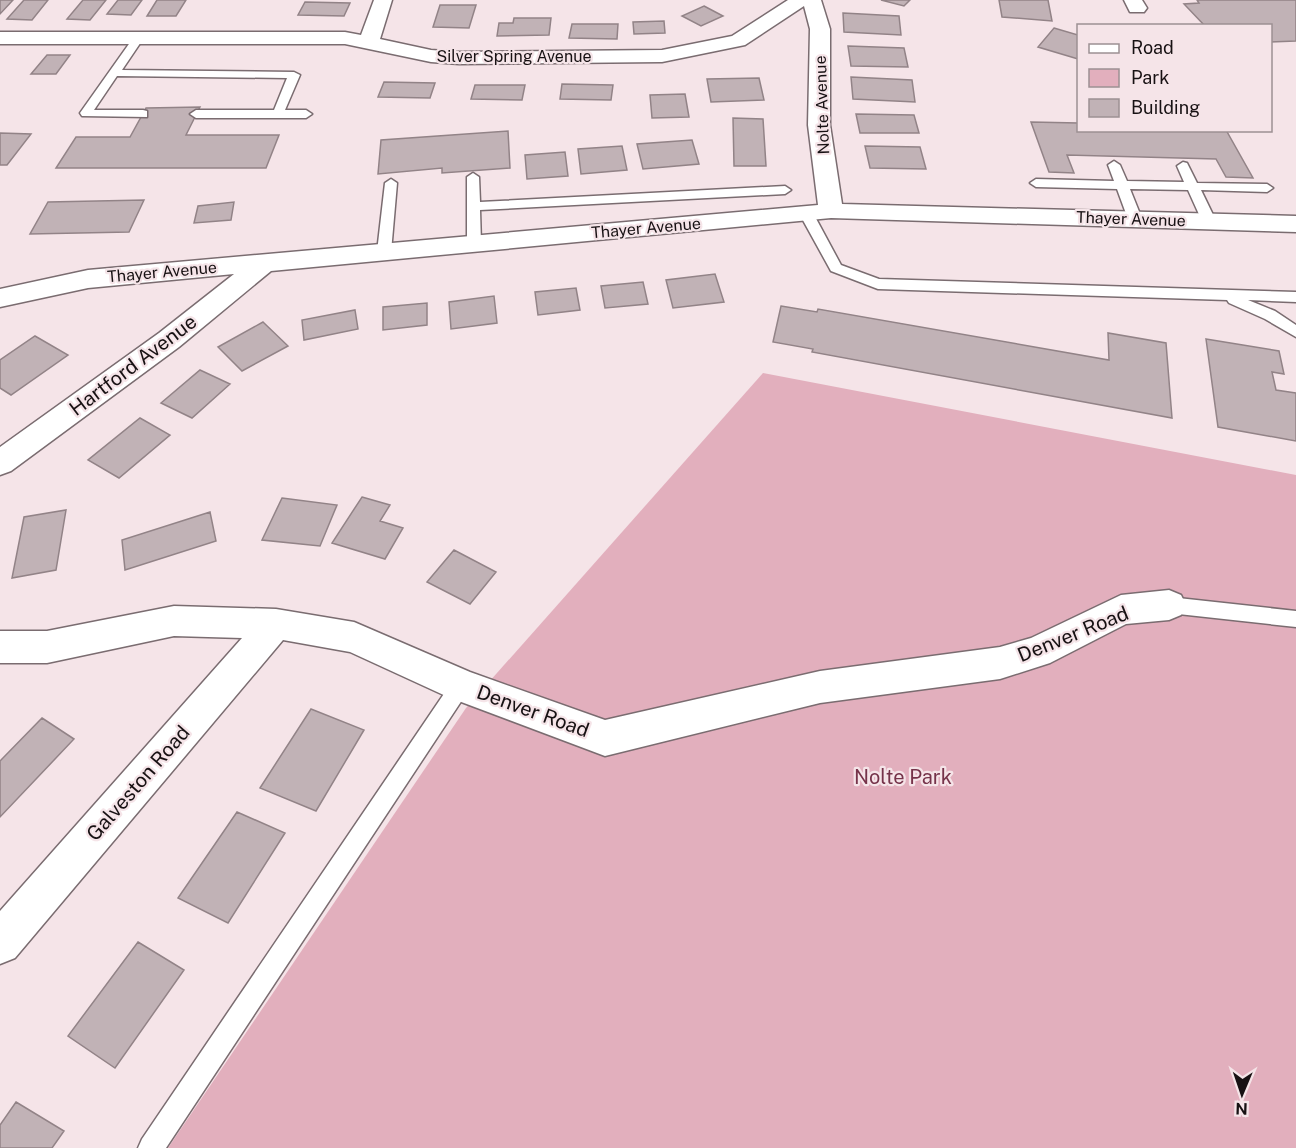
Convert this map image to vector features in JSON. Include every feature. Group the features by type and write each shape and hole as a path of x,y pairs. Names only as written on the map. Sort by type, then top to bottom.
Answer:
{"street":[{"path":"369,42 383,0"},
{"name":"Silver Spring Avenue","path":"0,38 140,36 345,38 431,56 459,58 662,56 738,40 801,0"},
{"name":"Nolte Avenue","path":"812,0 820,29 818,212"},
{"name":"Thayer Avenue","path":"0,298 88,279 818,212 1296,224"},
{"name":"Hartford Avenue","path":"0,463 169,340 264,263"},
{"name":"Denver Road","path":"0,647 47,647 174,621 276,624 354,637 461,685 605,738 820,687 1000,663 1038,652 1121,610 1169,605"},
{"name":"Galveston Road","path":"0,943 276,624"}],"lane":[{"path":"140,36 86,113 143,114"},
{"path":"113,73 294,75 278,114"},
{"path":"196,114 306,114"},
{"path":"1113,165 1135,219"},
{"path":"1183,166 1209,221"},
{"path":"473,177 474,244"},
{"path":"384,252 391,183"},
{"path":"1036,183 1267,188"},
{"path":"473,206 785,190"},
{"path":"818,212 836,268 878,284 1296,297"},
{"path":"1222,296 1270,315 1296,332"},
{"path":"1169,605 1296,619"},
{"path":"151,1148 461,685"}],"green space":[{"name":"Nolte Park","path":"763,373 1296,475 1296,1148 168,1148 466,708"}],"building":[{"path":"0,0 13,0 0,14"},
{"path":"24,0 48,0 32,20 7,19"},
{"path":"83,0 106,0 90,20 67,19"},
{"path":"118,0 142,0 131,15 107,14"},
{"path":"157,0 186,0 176,16 147,16"},
{"path":"881,0 910,0 904,6"},
{"path":"999,0 1048,0 1052,21 1002,17"},
{"path":"1197,0 1296,0 1296,41 1272,42 1272,24 1203,24 1184,4 1199,3"},
{"path":"305,2 350,3 344,16 298,15"},
{"path":"440,5 476,5 469,28 433,27"},
{"path":"704,6 723,16 701,26 682,16"},
{"path":"843,13 899,16 901,35 844,32"},
{"path":"514,18 551,18 549,35 497,36 499,23 513,23"},
{"path":"664,21 665,33 634,34 633,22"},
{"path":"572,24 618,24 617,39 569,38"},
{"path":"1054,28 1077,35 1077,59 1038,47"},
{"path":"848,46 904,48 908,67 851,66"},
{"path":"47,55 70,55 56,74 31,74"},
{"path":"851,77 912,80 915,102 853,99"},
{"path":"759,78 764,100 711,102 707,79"},
{"path":"384,82 435,83 430,98 378,97"},
{"path":"562,84 613,85 611,100 560,99"},
{"path":"475,85 525,85 522,100 471,99"},
{"path":"685,94 689,117 652,118 650,95"},
{"path":"200,107 186,135 279,135 266,168 56,168 76,137 130,137 146,108"},
{"path":"856,114 914,115 919,133 860,133"},
{"path":"733,118 763,119 766,166 734,166"},
{"path":"1031,122 1077,123 1077,132 1227,132 1253,178 1226,177 1216,159 1067,155 1074,173 1049,172"},
{"path":"508,131 510,168 442,173 442,168 378,174 381,140"},
{"path":"0,133 31,134 7,165 0,165"},
{"path":"692,140 699,164 643,169 637,144"},
{"path":"622,146 627,170 581,174 578,149"},
{"path":"865,146 920,147 926,169 870,168"},
{"path":"565,152 568,176 527,179 525,155"},
{"path":"144,200 129,232 30,234 48,202"},
{"path":"234,202 231,220 194,223 198,206"},
{"path":"715,274 724,302 673,308 666,280"},
{"path":"643,282 648,304 605,308 601,286"},
{"path":"576,288 580,310 538,315 535,292"},
{"path":"494,296 497,323 451,329 449,302"},
{"path":"427,303 427,325 383,330 383,307"},
{"path":"781,306 817,312 818,309 1109,360 1108,333 1166,343 1172,418 812,352 813,349 773,342"},
{"path":"355,310 358,329 304,340 302,320"},
{"path":"263,322 288,346 242,371 218,347"},
{"path":"35,336 68,355 11,395 0,388 0,360"},
{"path":"1206,339 1279,351 1284,374 1272,372 1276,390 1296,393 1296,441 1218,427"},
{"path":"200,370 230,384 192,418 161,403"},
{"path":"140,418 170,435 119,478 88,460"},
{"path":"362,497 390,505 380,521 403,528 385,559 332,543"},
{"path":"282,498 337,505 320,546 262,540"},
{"path":"66,510 56,570 12,578 24,517"},
{"path":"210,512 216,541 125,570 122,540"},
{"path":"454,550 496,572 470,604 427,582"},
{"path":"311,709 364,730 316,811 260,788"},
{"path":"42,718 74,739 0,817 0,761"},
{"path":"237,812 285,833 228,923 178,898"},
{"path":"138,942 184,970 115,1068 68,1036"},
{"path":"16,1102 64,1131 52,1148 0,1148 0,1125"}]}
